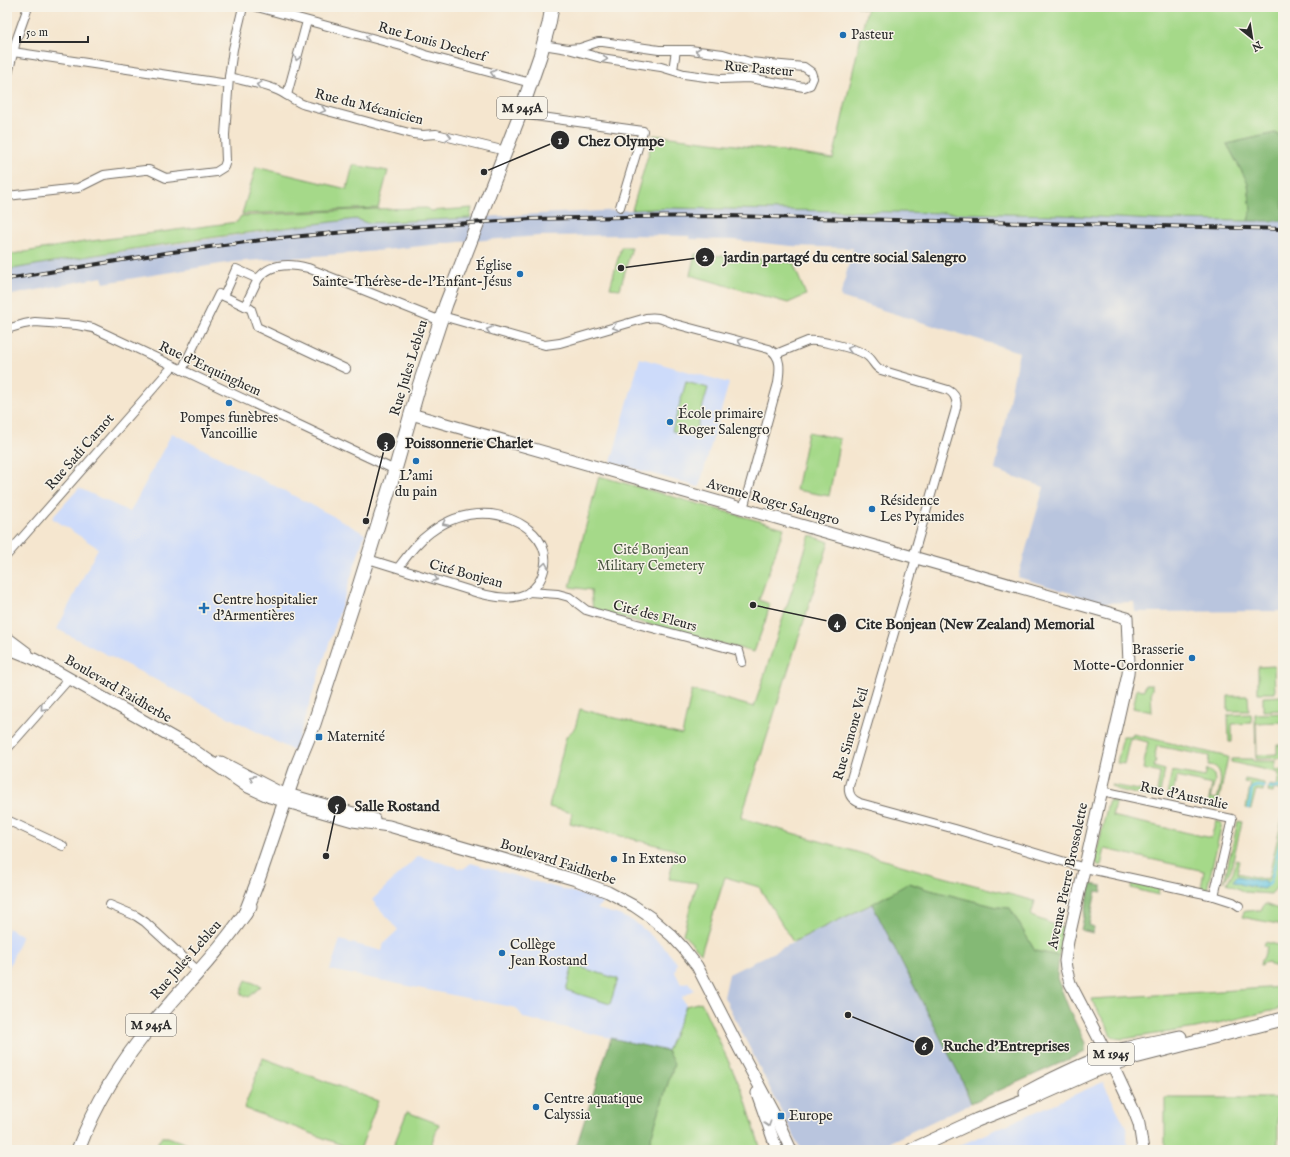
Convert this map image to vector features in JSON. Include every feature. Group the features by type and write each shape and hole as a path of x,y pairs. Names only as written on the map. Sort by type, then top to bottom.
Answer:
{"main road":[{"name":"M 945A","path":"506,151 531,83 549,24 552,7"},
{"name":"Rue Jules Lebleu","path":"78,1150 96,1106 118,1070 155,1020 230,934 245,914 290,799 305,745 314,724 368,559 441,319 506,151"},
{"name":"M 1945","path":"912,1150 976,1120 1033,1098 1134,1047 1162,1040 1259,1024 1283,1018"}],"street":[{"path":"7,78 19,31 28,7"},
{"path":"7,196 78,188 107,174 147,170 166,178 216,172 224,167 226,161 225,135 229,81 233,49 243,7"},
{"name":"Rue Louis Decherf","path":"257,7 531,83"},
{"path":"287,95 307,21"},
{"name":"Rue Pasteur","path":"543,45 580,48 598,42 603,42 659,50 690,50 723,54 750,62 804,67 812,72 813,78 810,85 804,87 749,78 720,79 684,74 661,67 601,58 568,48"},
{"path":"674,70 676,50"},
{"name":"Rue du Mécanicien","path":"13,52 268,87 305,105 413,134 436,134 506,151"},
{"path":"520,114 643,131 620,206"},
{"path":"246,306 258,279 265,271 282,264 295,264 441,319 545,345 560,343 646,318 656,317 675,324 769,349 776,354 778,358 778,382 743,509"},
{"path":"182,370 221,295 236,270 258,279"},
{"path":"221,295 246,306 251,310 257,327 346,369"},
{"name":"Rue d'Erquinghem","path":"7,329 35,322 88,326 395,470"},
{"name":"Rue Simone Veil","path":"776,354 808,341 816,341 864,353 877,368 948,390 954,394 957,401 956,412 849,786 848,790 850,796 854,801 860,803 955,829 1085,868"},
{"name":"Rue Sadi Carnot","path":"7,555 173,366"},
{"name":"Avenue Roger Salengro","path":"411,414 1127,618"},
{"name":"Cité Bonjean","path":"398,568 421,540 430,532 446,523 460,517 477,514 496,515 522,524 533,533 543,547 546,563 543,574 538,584 529,592"},
{"name":"Cité Bonjean","path":"368,559 493,596 514,597 529,592 558,594"},
{"name":"Cité des Fleurs","path":"558,594 572,599 586,610 739,651 742,662"},
{"name":"Avenue Pierre Brossolette","path":"1127,618 1128,674 1067,948 1066,968 1073,990 1110,1060 1137,1118 1141,1132 1142,1150"},
{"name":"Boulevard Faidherbe","path":"7,638 34,659"},
{"name":"Boulevard Faidherbe","path":"7,648 34,659 188,746 290,799 358,822 389,826 582,882 608,892 638,909 665,930 683,948 694,962 775,1115 791,1150"},
{"path":"7,749 69,679"},
{"name":"Rue d'Australie","path":"1102,791 1232,819 1214,896"},
{"path":"7,820 63,846"},
{"path":"1085,868 1214,896 1233,902 1239,906"},
{"path":"110,905 136,916 145,922 198,971"},
{"name":"Boulevard Faidherbe","path":"740,1050 758,1094 777,1150"}],"shaded area":[{"path":"672,208 1062,215 1155,220 1283,221 1283,611 1135,612 1134,602 1103,603 1018,577 1044,487 995,470 1019,352 840,297 853,248 791,246 734,240 690,239 689,236 539,236 459,242 356,253 233,262 104,283 102,277 7,296 7,270 57,261 295,227 356,219 367,223"},
{"name":"École primaire Roger Salengro","path":"640,358 729,383 699,487 611,462"},
{"name":"Centre hospitalier d'Armentières","path":"172,433 365,534 294,751 57,629 98,548 52,518 79,488 130,512"},
{"name":"Collège Jean Rostand","path":"418,856 463,869 471,863 586,896 604,902 597,909 619,915 635,922 662,945 677,963 675,972 681,984 688,982 694,990 682,997 686,1006 667,1051 524,1018 516,1008 330,970 340,940 382,951 384,943 398,930 372,900"},
{"path":"872,904 962,1080 971,1103 873,1150 801,1150 724,997 729,974"},
{"path":"7,928 22,935 7,972"},
{"path":"1103,1082 1126,1127 1128,1150 949,1150"}],"green space":[{"path":"858,7 1283,7 1283,138 1275,133 1227,144 1248,183 1251,211 1248,221 1155,220 1062,215 672,208 632,210 654,135 768,149 833,159 867,9"},
{"path":"1275,133 1283,138 1283,221 1248,221 1251,211 1248,183 1227,144"},
{"path":"353,165 388,171 378,208 242,214 256,167 347,189"},
{"path":"427,208 430,211 472,208 470,218 367,223 356,219 182,242 7,270 7,255 84,242 237,222 241,216 375,209"},
{"path":"621,247 632,247 620,289 610,288"},
{"path":"695,254 743,257 795,263 795,268 806,295 788,303 690,275"},
{"path":"686,382 708,388 694,437 672,431"},
{"path":"808,432 840,439 829,496 796,490"},
{"name":"Cité Bonjean Military Cemetery","path":"599,476 784,528 759,600 770,604 754,652 593,610 591,590 570,587"},
{"path":"810,535 829,542 741,818 925,872 1035,901 1031,916 1063,928 1059,956 1035,951 1010,908 997,907 926,889 910,883 872,904 793,942 759,887 725,877 701,953 683,934 697,883 669,879 676,850 570,823 572,813 549,807 566,737 575,728 580,709 682,735 692,690 754,707"},
{"path":"1274,666 1275,693 1258,693 1258,667"},
{"path":"1145,685 1152,685 1152,712 1133,708 1137,689 1144,690"},
{"path":"1228,696 1248,696 1249,711 1228,711"},
{"path":"1283,696 1283,710 1263,711 1263,697"},
{"path":"1283,713 1283,722 1256,723 1257,755 1277,754 1277,745 1283,745 1283,758 1256,759 1255,714"},
{"path":"1251,714 1252,723 1232,724 1232,742 1229,742 1228,715"},
{"path":"1133,734 1228,757 1218,805 1208,803 1212,785 1177,777 1172,796 1167,795 1172,771 1205,777 1207,769 1214,775 1215,781 1210,798 1217,799 1220,773 1214,766 1208,765 1209,756 1157,746 1154,767 1165,770 1160,793 1157,792 1160,773 1143,769 1148,742 1130,738 1124,764 1117,763 1123,736 1133,736"},
{"path":"1231,759 1275,761 1275,769 1283,771 1283,791 1274,789 1273,793 1268,792 1269,785 1277,786 1279,773 1231,762"},
{"path":"1245,779 1264,783 1263,791 1256,790 1251,809 1246,808 1251,783 1244,782"},
{"path":"1112,785 1155,793 1154,798 1119,790"},
{"path":"1111,798 1111,802 1113,802 1113,799 1116,799 1112,816 1211,838 1216,821 1222,823 1207,890 1201,888 1204,871 1105,849 1101,866 1098,865 1095,861 1108,803"},
{"path":"1283,815 1283,880 1271,894 1244,892 1227,883 1234,870 1236,860 1240,861 1237,873 1268,880"},
{"path":"1238,821 1242,822 1231,869 1224,882"},
{"path":"909,883 926,889 997,907 1010,908 1035,951 1059,956 1057,978 1069,1009 1085,1043 1085,1052 971,1103 962,1080 872,904"},
{"path":"1132,883 1159,888 1158,895 1131,888"},
{"path":"1091,884 1102,886 1102,892 1096,891 1089,925 1094,927 1093,933 1081,930"},
{"path":"1265,904 1283,911 1283,925 1242,917 1244,912 1261,910"},
{"path":"1265,942 1283,946 1283,968 1270,965 1269,962 1262,963 1262,965 1260,965 1267,947 1264,946"},
{"path":"573,965 618,979 610,1004 566,990"},
{"path":"246,980 261,986 249,997 241,994"},
{"path":"1283,987 1283,1006 1275,1010 1196,1028 1123,1039 1115,1038 1110,1034 1092,999"},
{"path":"701,1002 744,1095 761,1150 647,1150 674,1064 667,1051 686,1006"},
{"path":"611,1038 667,1051 674,1064 647,1150 575,1150"},
{"path":"263,1058 378,1101 360,1150 355,1150 244,1108"},
{"path":"1165,1098 1278,1098 1278,1149 1165,1150"},
{"path":"407,1112 439,1124 429,1150 392,1150"},
{"path":"162,1137 168,1137 203,1150 155,1150 159,1140"}],"water":[{"path":"1237,876 1266,882 1267,886 1263,889 1243,885 1233,881"}],"waterway":[{"path":"1249,808 1252,788 1257,786 1264,787"},
{"path":"1269,787 1279,787"},
{"path":"1267,886 1271,881 1283,831"}],"railway":[{"path":"7,279 165,253 269,239 379,229 531,219 729,216 1283,229"}],"place":[{"name":"Pasteur","path":"843,35"},
{"name":"Chez Olympe","path":"484,172"},
{"name":"jardin partagé du centre social Salengro","path":"621,268"},
{"name":"Église Sainte-Thérèse-de-l'Enfant-Jésus","path":"520,274"},
{"name":"Pompes funèbres Vancoillie","path":"229,403"},
{"name":"École primaire Roger Salengro","path":"670,422"},
{"name":"L’ami du pain","path":"416,461"},
{"name":"Résidence Les Pyramides","path":"872,509"},
{"name":"Poissonnerie Charlet","path":"366,521"},
{"name":"Cite Bonjean (New Zealand) Memorial","path":"753,605"},
{"name":"Centre hospitalier d'Armentières","path":"204,608"},
{"name":"Brasserie Motte-Cordonnier","path":"1192,658"},
{"name":"Maternité","path":"319,737"},
{"name":"Salle Rostand","path":"326,856"},
{"name":"In Extenso","path":"614,859"},
{"name":"Collège Jean Rostand","path":"502,953"},
{"name":"Ruche d'Entreprises","path":"848,1015"},
{"name":"Centre aquatique Calyssia","path":"536,1107"},
{"name":"Europe","path":"781,1116"}]}
